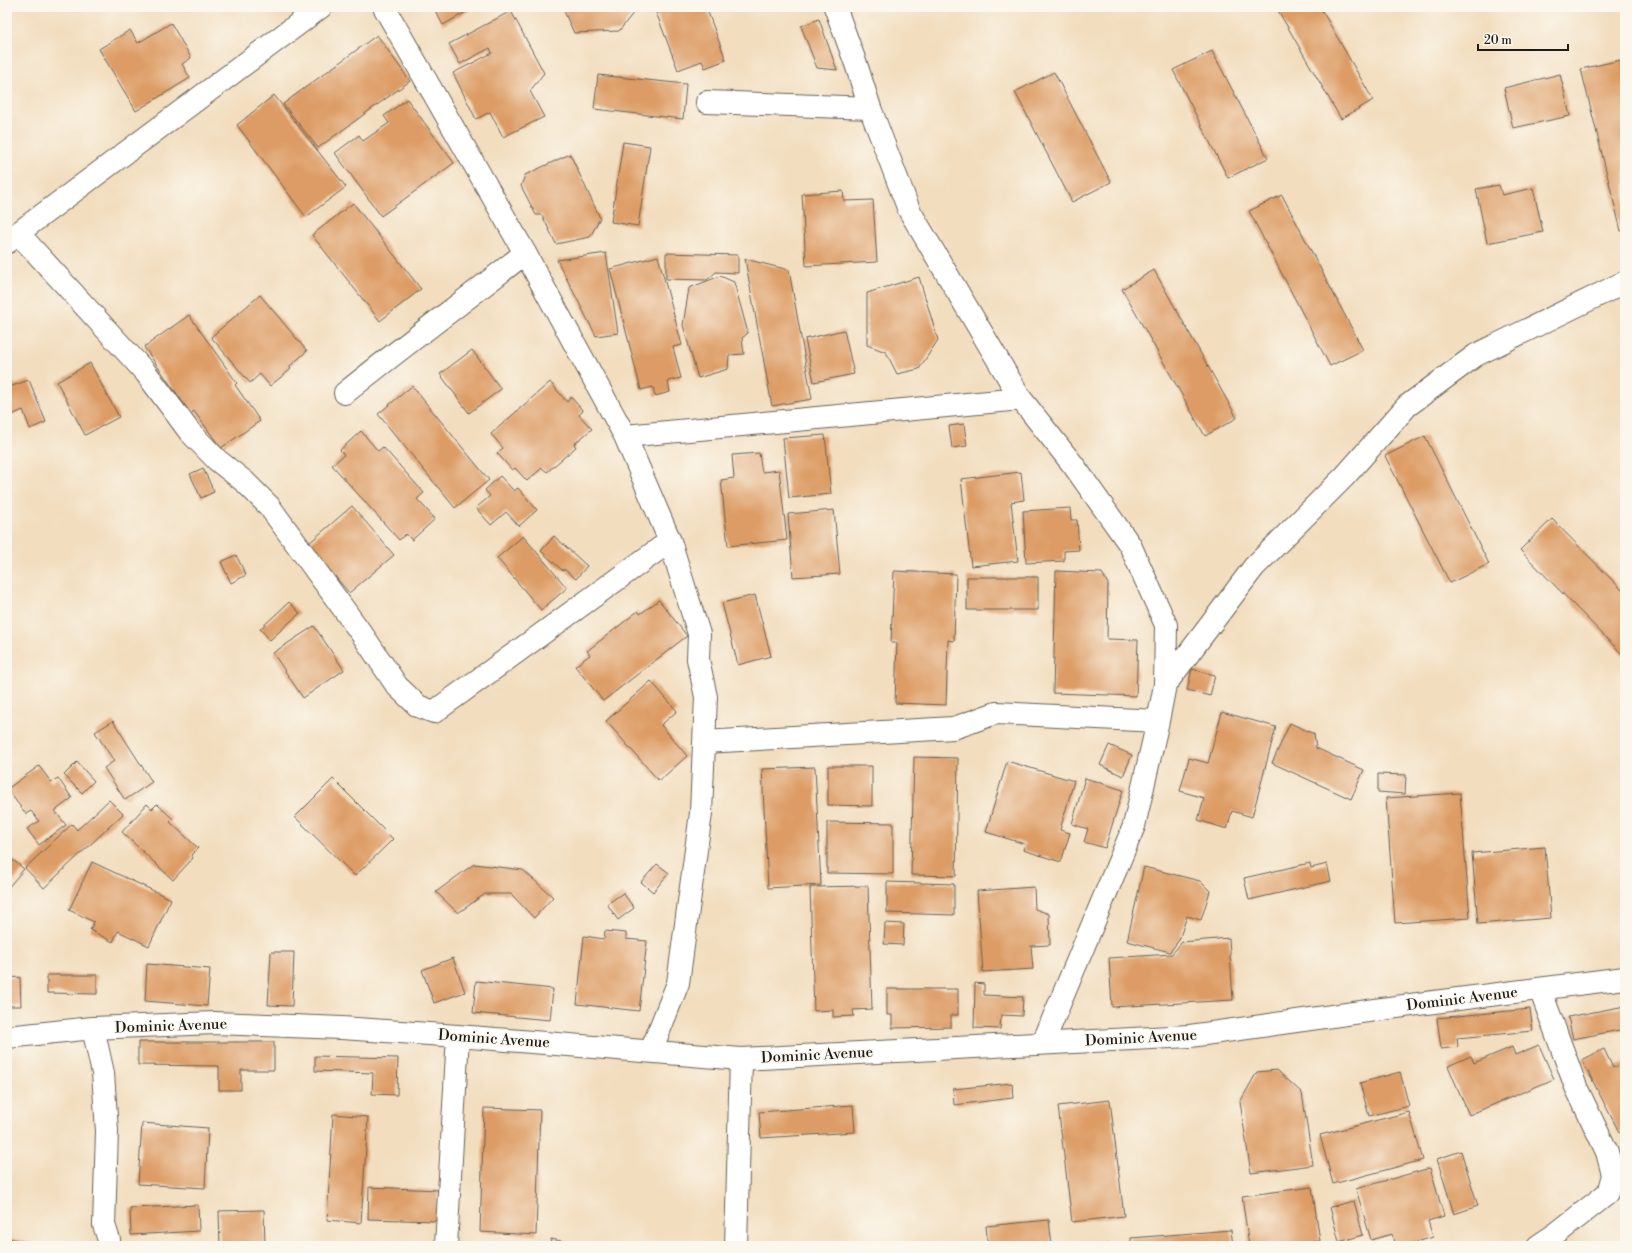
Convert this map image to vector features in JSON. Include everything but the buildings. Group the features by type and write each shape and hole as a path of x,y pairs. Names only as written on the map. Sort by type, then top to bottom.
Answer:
{"street":[{"path":"321,7 12,238 146,374 189,431 217,460 245,482 269,506 364,637 397,686 418,706 434,712 670,541"},
{"path":"384,7 526,253 625,436 670,541 699,634 698,659 706,698 701,813 678,983 651,1051"},
{"path":"835,7 870,108 909,210 1021,399 1074,466 1130,545 1166,625 1165,685 1134,826 1043,1043"},
{"path":"708,102 870,108"},
{"path":"345,393 404,345 526,253"},
{"path":"1165,685 1254,567 1345,476 1407,406 1476,356 1625,282"},
{"path":"625,436 1021,399"},
{"path":"704,742 954,728 996,713 1158,721"},
{"name":"Dominic Avenue","path":"7,1037 93,1028 214,1023 342,1028 741,1059 1190,1036 1418,1004 1625,978"},
{"path":"1538,1246 1556,1234 1608,1193 1613,1175 1607,1152 1576,1087 1540,989"},
{"path":"93,1028 103,1074 107,1131 104,1225 109,1240"},
{"path":"446,1246 458,1036"},
{"path":"736,1246 741,1059"}]}
